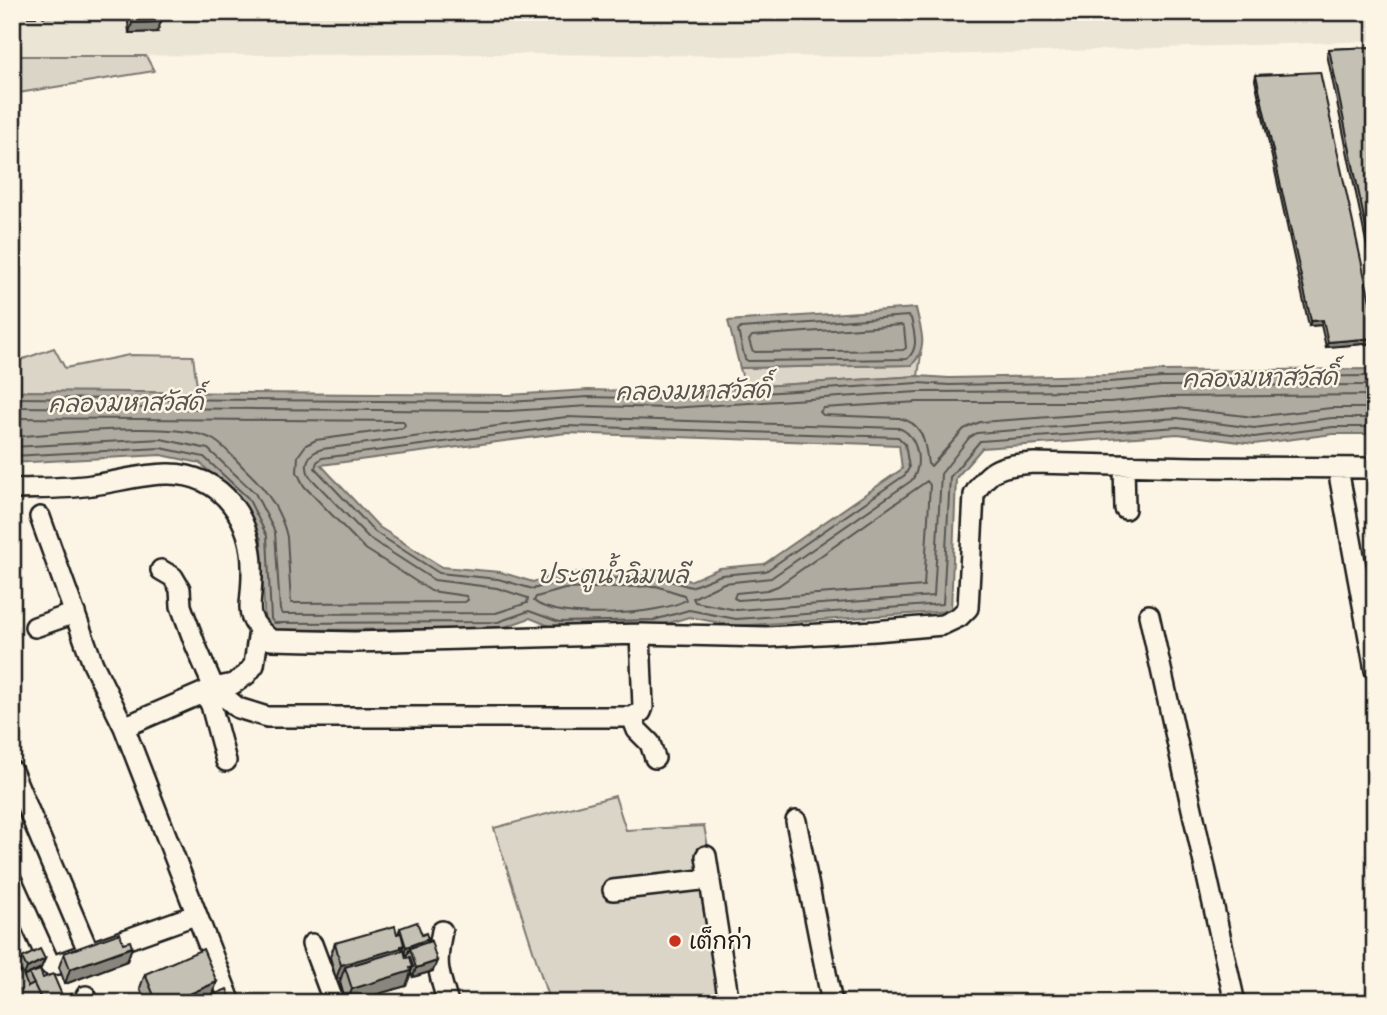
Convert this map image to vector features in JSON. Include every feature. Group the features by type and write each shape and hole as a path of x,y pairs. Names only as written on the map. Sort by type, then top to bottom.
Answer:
{"street":[{"path":"12,489 90,486 167,474 199,478 222,495 242,517 251,540 253,574 249,606 252,623 271,640 354,642 640,634 767,637 942,625 959,617 968,608 974,495 982,481 994,470 1008,464 1375,468"},
{"path":"1124,465 1125,509"},
{"path":"1338,468 1375,670"},
{"path":"40,517 93,664 127,725"},
{"path":"161,570 173,577 180,589 181,606 209,690 226,761"},
{"path":"74,581 195,915 231,1003"},
{"path":"36,627 75,614"},
{"path":"1149,615 1234,1003"},
{"path":"127,725 209,690 233,684 246,675 254,666 259,630"},
{"path":"209,690 238,708 267,717 632,717 641,712 643,707 640,634"},
{"path":"632,717 637,730 650,743 655,758"},
{"path":"12,771 89,953"},
{"path":"796,821 832,1003"},
{"path":"706,856 729,1003"},
{"path":"613,890 710,879"},
{"path":"12,881 50,965 195,915"},
{"path":"442,931 436,955 438,974 448,1003"},
{"path":"312,944 334,1003"}],"shaded area":[{"path":"12,12 1375,12 1375,41 884,57 513,54 12,56"},
{"path":"12,56 146,56 154,71 12,94"},
{"path":"54,348 65,368 129,355 193,356 198,394 12,391 12,363"},
{"path":"921,354 918,376 745,387 740,368 911,365"},
{"path":"615,796 626,830 704,826 738,1003 550,1003 494,828"}],"water":[{"path":"916,308 922,345 912,365 740,368 728,321"},
{"path":"1375,369 1375,434 1333,434 1254,444 1178,434 982,448 956,478 951,611 736,626 689,617 655,627 557,629 530,618 499,629 265,630 261,539 243,503 200,463 161,455 12,463 12,391 509,395 588,390 669,392 918,376 949,378 1109,375 1160,371","holes":["566,433 899,445 902,469 764,564 720,568 690,581 658,570 562,573 533,582 500,572 442,567 379,527 321,465"]}],"building":[{"path":"132,12 160,12 161,22 132,23"},
{"path":"1375,47 1375,271 1329,49"},
{"path":"1320,72 1375,324 1375,338 1328,342 1323,320 1311,321 1256,75"},
{"path":"417,922 422,935 426,933 428,939 406,947 400,928"},
{"path":"395,926 397,934 401,933 404,945 401,948 341,965 335,943"},
{"path":"120,933 123,943 130,941 132,947 70,969 64,953"},
{"path":"431,941 437,961 416,968 410,948"},
{"path":"40,949 45,959 27,968 22,958"},
{"path":"203,949 217,982 169,1003 157,1003 145,974"},
{"path":"404,950 406,958 410,957 413,967 410,968 411,971 352,989 345,967"},
{"path":"40,970 43,978 53,974 65,1002 43,1003 29,974"},
{"path":"22,972 28,987 34,984 43,1003 12,1003 12,977"},
{"path":"227,989 232,1001 228,1003 199,1001"},
{"path":"72,994 76,1003 66,1003 64,997"}],"railway":[{"path":"12,16 325,12"}],"place":[{"name":"เต็กก่า","path":"675,941"}],"water label":[{"name":"คลองมหาสวัสดิ์","path":"1260,378"},
{"name":"คลองมหาสวัสดิ์","path":"693,391"},
{"name":"คลองมหาสวัสดิ์","path":"126,403"},
{"name":"ประตูน้ำฉิมพลี","path":"613,575"}]}
